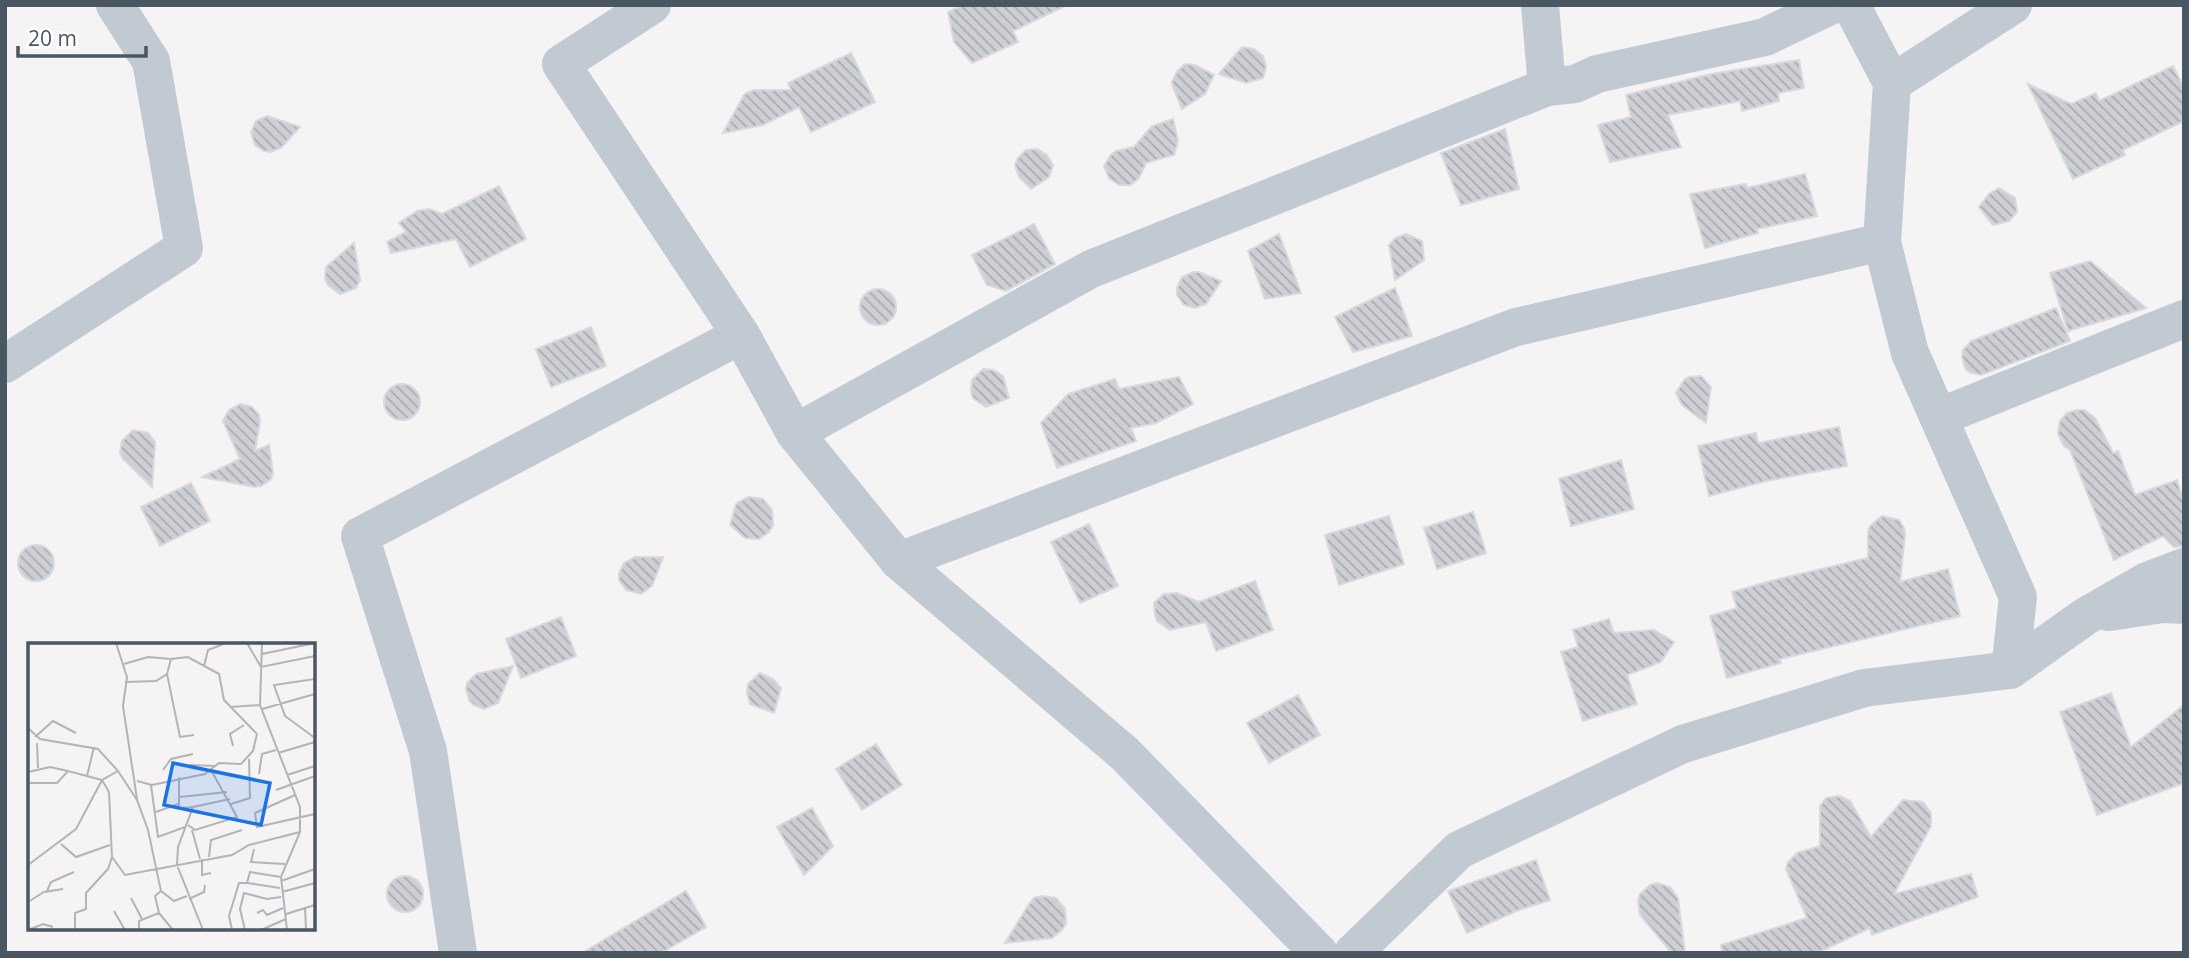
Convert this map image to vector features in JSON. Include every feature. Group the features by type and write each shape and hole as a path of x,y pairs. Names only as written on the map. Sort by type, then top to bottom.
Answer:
{"street":[{"path":"5,365 184,248 151,61 115,5"},
{"path":"652,5 561,64 741,335 795,433 899,561 1125,754 1319,953"},
{"path":"1540,5 1547,87"},
{"path":"795,433 1091,269 1547,87 1576,84 1597,74 1765,37 1832,5"},
{"path":"1851,5 1892,83 1882,242 1910,353 2018,597 2010,670"},
{"path":"1892,83 2013,5"},
{"path":"899,561 1516,327 1882,242"},
{"path":"1938,417 2184,319"},
{"path":"458,953 428,751 359,536 741,335"},
{"path":"1353,953 1459,850 1683,744 1864,688 2010,670 2086,616 2147,581 2184,567"},
{"path":"2086,616 2163,604 2184,605"}],"building":[{"path":"964,5 1067,5 1013,31 1018,42 972,63 954,42 948,12"},
{"path":"1242,47 1254,49 1263,56 1266,67 1263,78 1246,83 1219,74"},
{"path":"851,53 875,102 811,132 799,107 763,125 723,133 744,95 755,90 791,90 788,83"},
{"path":"1799,60 1804,88 1778,93 1779,101 1742,111 1740,101 1668,115 1681,147 1610,162 1598,125 1631,117 1626,95 1711,74"},
{"path":"1185,64 1195,65 1214,75 1205,94 1182,109 1172,82 1177,71"},
{"path":"2173,66 2184,88 2184,121 2123,150 2125,155 2073,179 2028,84 2071,104 2096,93 2099,101"},
{"path":"267,116 300,127 281,148 270,152 255,145 251,132 256,121"},
{"path":"1173,119 1178,141 1174,155 1146,163 1139,178 1131,185 1119,185 1109,178 1104,166 1111,155 1116,151 1134,147 1152,126"},
{"path":"1505,129 1519,189 1461,205 1441,153"},
{"path":"1037,149 1047,155 1053,165 1049,177 1031,189 1019,177 1015,165 1026,150"},
{"path":"1805,174 1817,216 1757,229 1758,233 1705,248 1690,194 1746,184 1747,188"},
{"path":"499,186 526,239 470,267 456,239 391,253 387,242 406,232 399,223 417,211 429,209 442,214"},
{"path":"1999,188 2015,198 2017,212 2009,221 1993,225 1979,207 1989,194"},
{"path":"1034,224 1055,264 1006,291 987,285 972,255"},
{"path":"1279,234 1301,293 1265,299 1248,251"},
{"path":"1406,234 1422,241 1424,260 1395,280 1389,245 1395,238"},
{"path":"354,243 360,280 356,288 340,294 328,285 325,279 326,267"},
{"path":"2090,261 2146,308 2068,331 2050,273"},
{"path":"1193,272 1221,281 1206,304 1195,308 1184,305 1177,295 1182,277"},
{"path":"1395,288 1412,336 1353,352 1335,317"},
{"path":"878,289 891,294 896,307 891,320 878,325 865,320 860,307 865,294"},
{"path":"2056,308 2070,341 1981,375 1965,368 1963,350 1971,341"},
{"path":"591,327 606,366 551,387 536,349"},
{"path":"983,369 993,370 1003,376 1009,398 986,407 973,398 972,380"},
{"path":"1701,376 1711,387 1706,423 1682,405 1676,393 1684,380"},
{"path":"1179,377 1193,404 1156,423 1131,428 1136,441 1057,468 1041,423 1068,394 1115,379 1119,389"},
{"path":"402,384 415,389 420,402 415,415 402,420 389,415 384,402 389,389"},
{"path":"240,404 252,407 259,415 255,451 269,445 273,473 271,479 261,486 202,477 240,459 223,421 229,410"},
{"path":"2084,410 2095,418 2113,453 2118,451 2135,495 2177,480 2184,503 2184,546 2174,547 2163,536 2114,560 2070,450 2064,446 2058,434 2060,421 2067,413"},
{"path":"1839,427 1847,466 1766,481 1709,496 1698,446 1756,433 1758,443"},
{"path":"133,430 148,433 155,442 152,487 120,453 122,441"},
{"path":"1621,460 1634,509 1571,526 1559,479"},
{"path":"191,483 210,521 160,546 141,507"},
{"path":"748,497 763,499 772,510 773,525 769,532 759,539 745,538 730,525 736,504"},
{"path":"1473,512 1486,553 1437,569 1424,528"},
{"path":"1389,516 1404,564 1339,585 1325,535"},
{"path":"1882,516 1899,520 1904,528 1900,582 1948,569 1960,616 1780,659 1781,663 1727,678 1710,616 1737,608 1732,592 1868,558 1870,526"},
{"path":"1089,524 1118,586 1080,603 1051,542"},
{"path":"36,545 49,550 54,563 49,576 36,581 23,576 18,563 23,550"},
{"path":"635,557 663,557 652,586 641,594 626,590 619,580 624,563"},
{"path":"1255,581 1273,630 1216,651 1206,622 1170,630 1157,621 1154,603 1164,594 1177,593 1199,602"},
{"path":"561,617 576,656 521,678 506,639"},
{"path":"1609,619 1614,633 1654,630 1674,642 1661,662 1627,675 1637,704 1583,721 1561,652 1578,647 1573,630"},
{"path":"513,666 498,703 484,709 473,705 466,689 467,683 476,674"},
{"path":"760,673 773,679 781,688 774,713 750,704 748,684"},
{"path":"2111,693 2131,747 2184,705 2184,783 2097,815 2060,712"},
{"path":"1298,695 1320,735 1269,763 1247,723"},
{"path":"876,744 902,785 862,810 836,769"},
{"path":"1840,796 1850,801 1871,837 1903,800 1923,802 1931,813 1931,826 1894,894 1971,874 1978,897 1872,935 1870,928 1817,953 1722,953 1721,945 1807,918 1786,869 1788,862 1797,853 1820,846 1820,806 1826,798"},
{"path":"812,808 833,846 804,875 777,827"},
{"path":"1536,860 1550,900 1519,910 1467,933 1448,891"},
{"path":"405,876 418,881 423,894 418,907 405,912 392,907 387,894 392,881"},
{"path":"1657,883 1670,887 1678,898 1685,953 1672,953 1640,915 1640,894 1650,885"},
{"path":"686,891 706,927 661,953 582,953"},
{"path":"1034,898 1056,898 1065,909 1066,924 1062,930 1052,938 1005,943 1029,904"}]}
